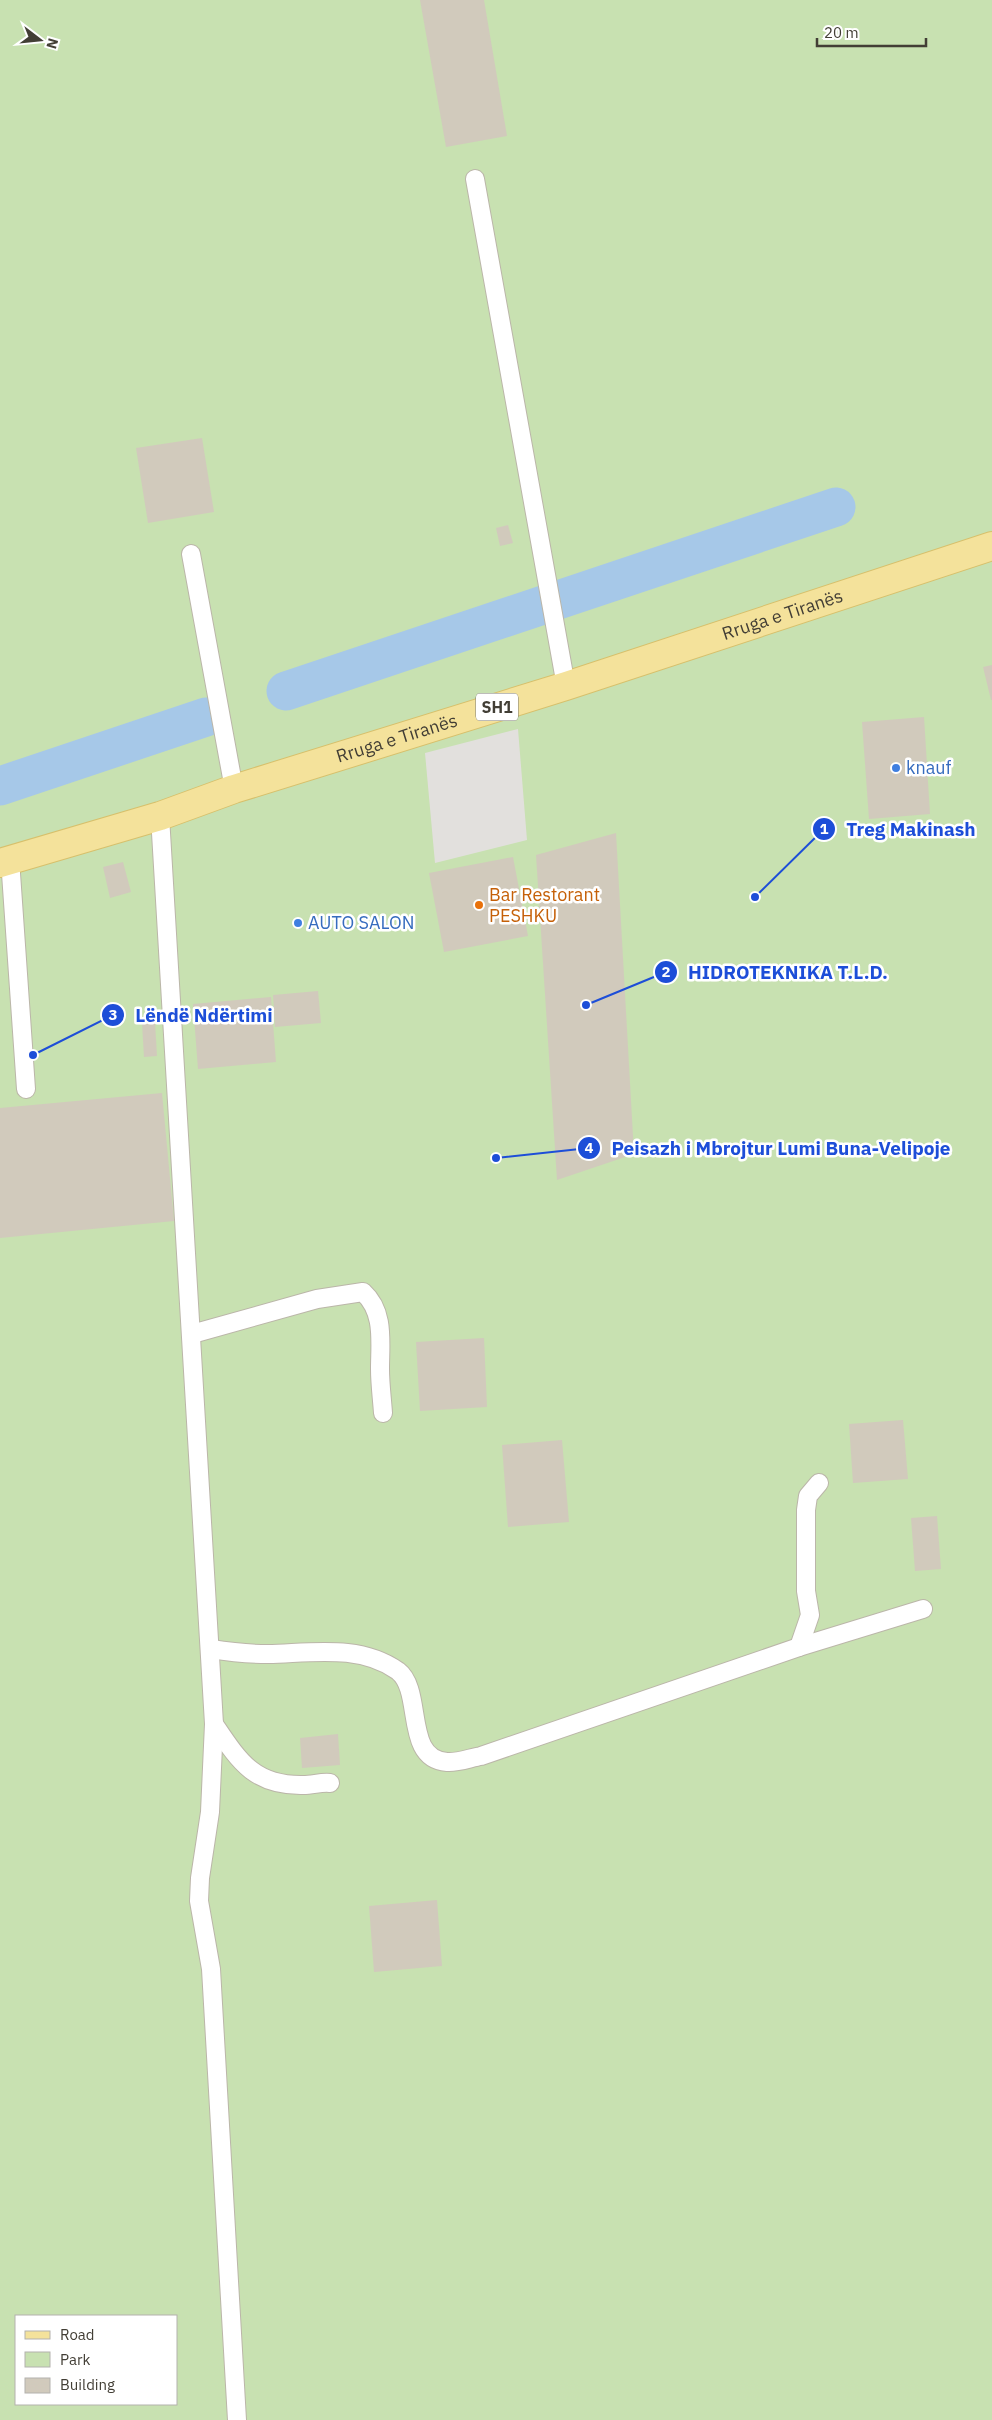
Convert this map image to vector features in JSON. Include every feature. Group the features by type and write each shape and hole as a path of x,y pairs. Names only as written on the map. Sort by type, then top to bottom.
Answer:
{"main road":[{"name":"Rruga e Tiranës","path":"5,861 160,816 234,789 566,686 992,546"}],"lane":[{"path":"476,179 566,686"},
{"path":"191,554 234,789"},
{"path":"160,816 214,1724 210,1812 200,1878 199,1901 211,1969 237,2420"},
{"path":"5,861 26,1089"},
{"path":"192,1334 317,1299 363,1292 371,1299 380,1327 380,1382 383,1413"},
{"path":"799,1647 810,1615 806,1591 806,1510 808,1496 819,1483"},
{"path":"211,1649 239,1653 347,1653 369,1656 386,1664 400,1673 407,1682 414,1718 424,1748 429,1756 447,1762 481,1756 799,1647 923,1609"},
{"path":"214,1724 243,1765 257,1776 268,1781 296,1784 330,1783"}],"green space":[{"path":"0,0 992,0 992,2420 0,2420"}],"shaded area":[{"path":"518,729 527,840 435,863 425,753"}],"building":[{"path":"420,0 484,0 507,136 446,147"},
{"path":"202,438 214,512 148,523 136,448"},
{"path":"508,525 513,543 500,546 496,528"},
{"path":"992,665 992,700 991,700 983,667"},
{"name":"knauf","path":"924,717 930,814 869,819 862,722"},
{"path":"616,833 634,1154 557,1180 536,855"},
{"name":"Bar Restorant PESHKU","path":"513,857 528,936 444,952 429,873"},
{"path":"123,862 131,892 110,898 103,867"},
{"path":"318,991 321,1023 275,1027 273,995"},
{"path":"271,997 276,1062 198,1069 193,1004"},
{"path":"155,1022 157,1056 144,1057 142,1023"},
{"path":"162,1093 174,1221 0,1238 0,1108"},
{"path":"484,1338 487,1407 420,1411 416,1342"},
{"path":"903,1420 908,1479 853,1483 849,1424"},
{"path":"562,1440 569,1522 508,1527 502,1445"},
{"path":"937,1516 941,1569 915,1571 911,1518"},
{"path":"338,1734 340,1765 302,1768 300,1738"},
{"path":"437,1900 442,1966 374,1972 369,1906"}],"waterway":[{"path":"286,691 836,507"},
{"path":"0,786 206,717"}],"place":[{"name":"knauf","path":"896,768"},
{"name":"Treg Makinash","path":"755,897"},
{"name":"Bar Restorant PESHKU","path":"479,905"},
{"name":"AUTO SALON","path":"298,923"},
{"name":"HIDROTEKNIKA T.L.D.","path":"586,1005"},
{"name":"Lëndë Ndërtimi","path":"33,1055"},
{"name":"Peisazh i Mbrojtur Lumi Buna-Velipoje","path":"496,1158"}]}
